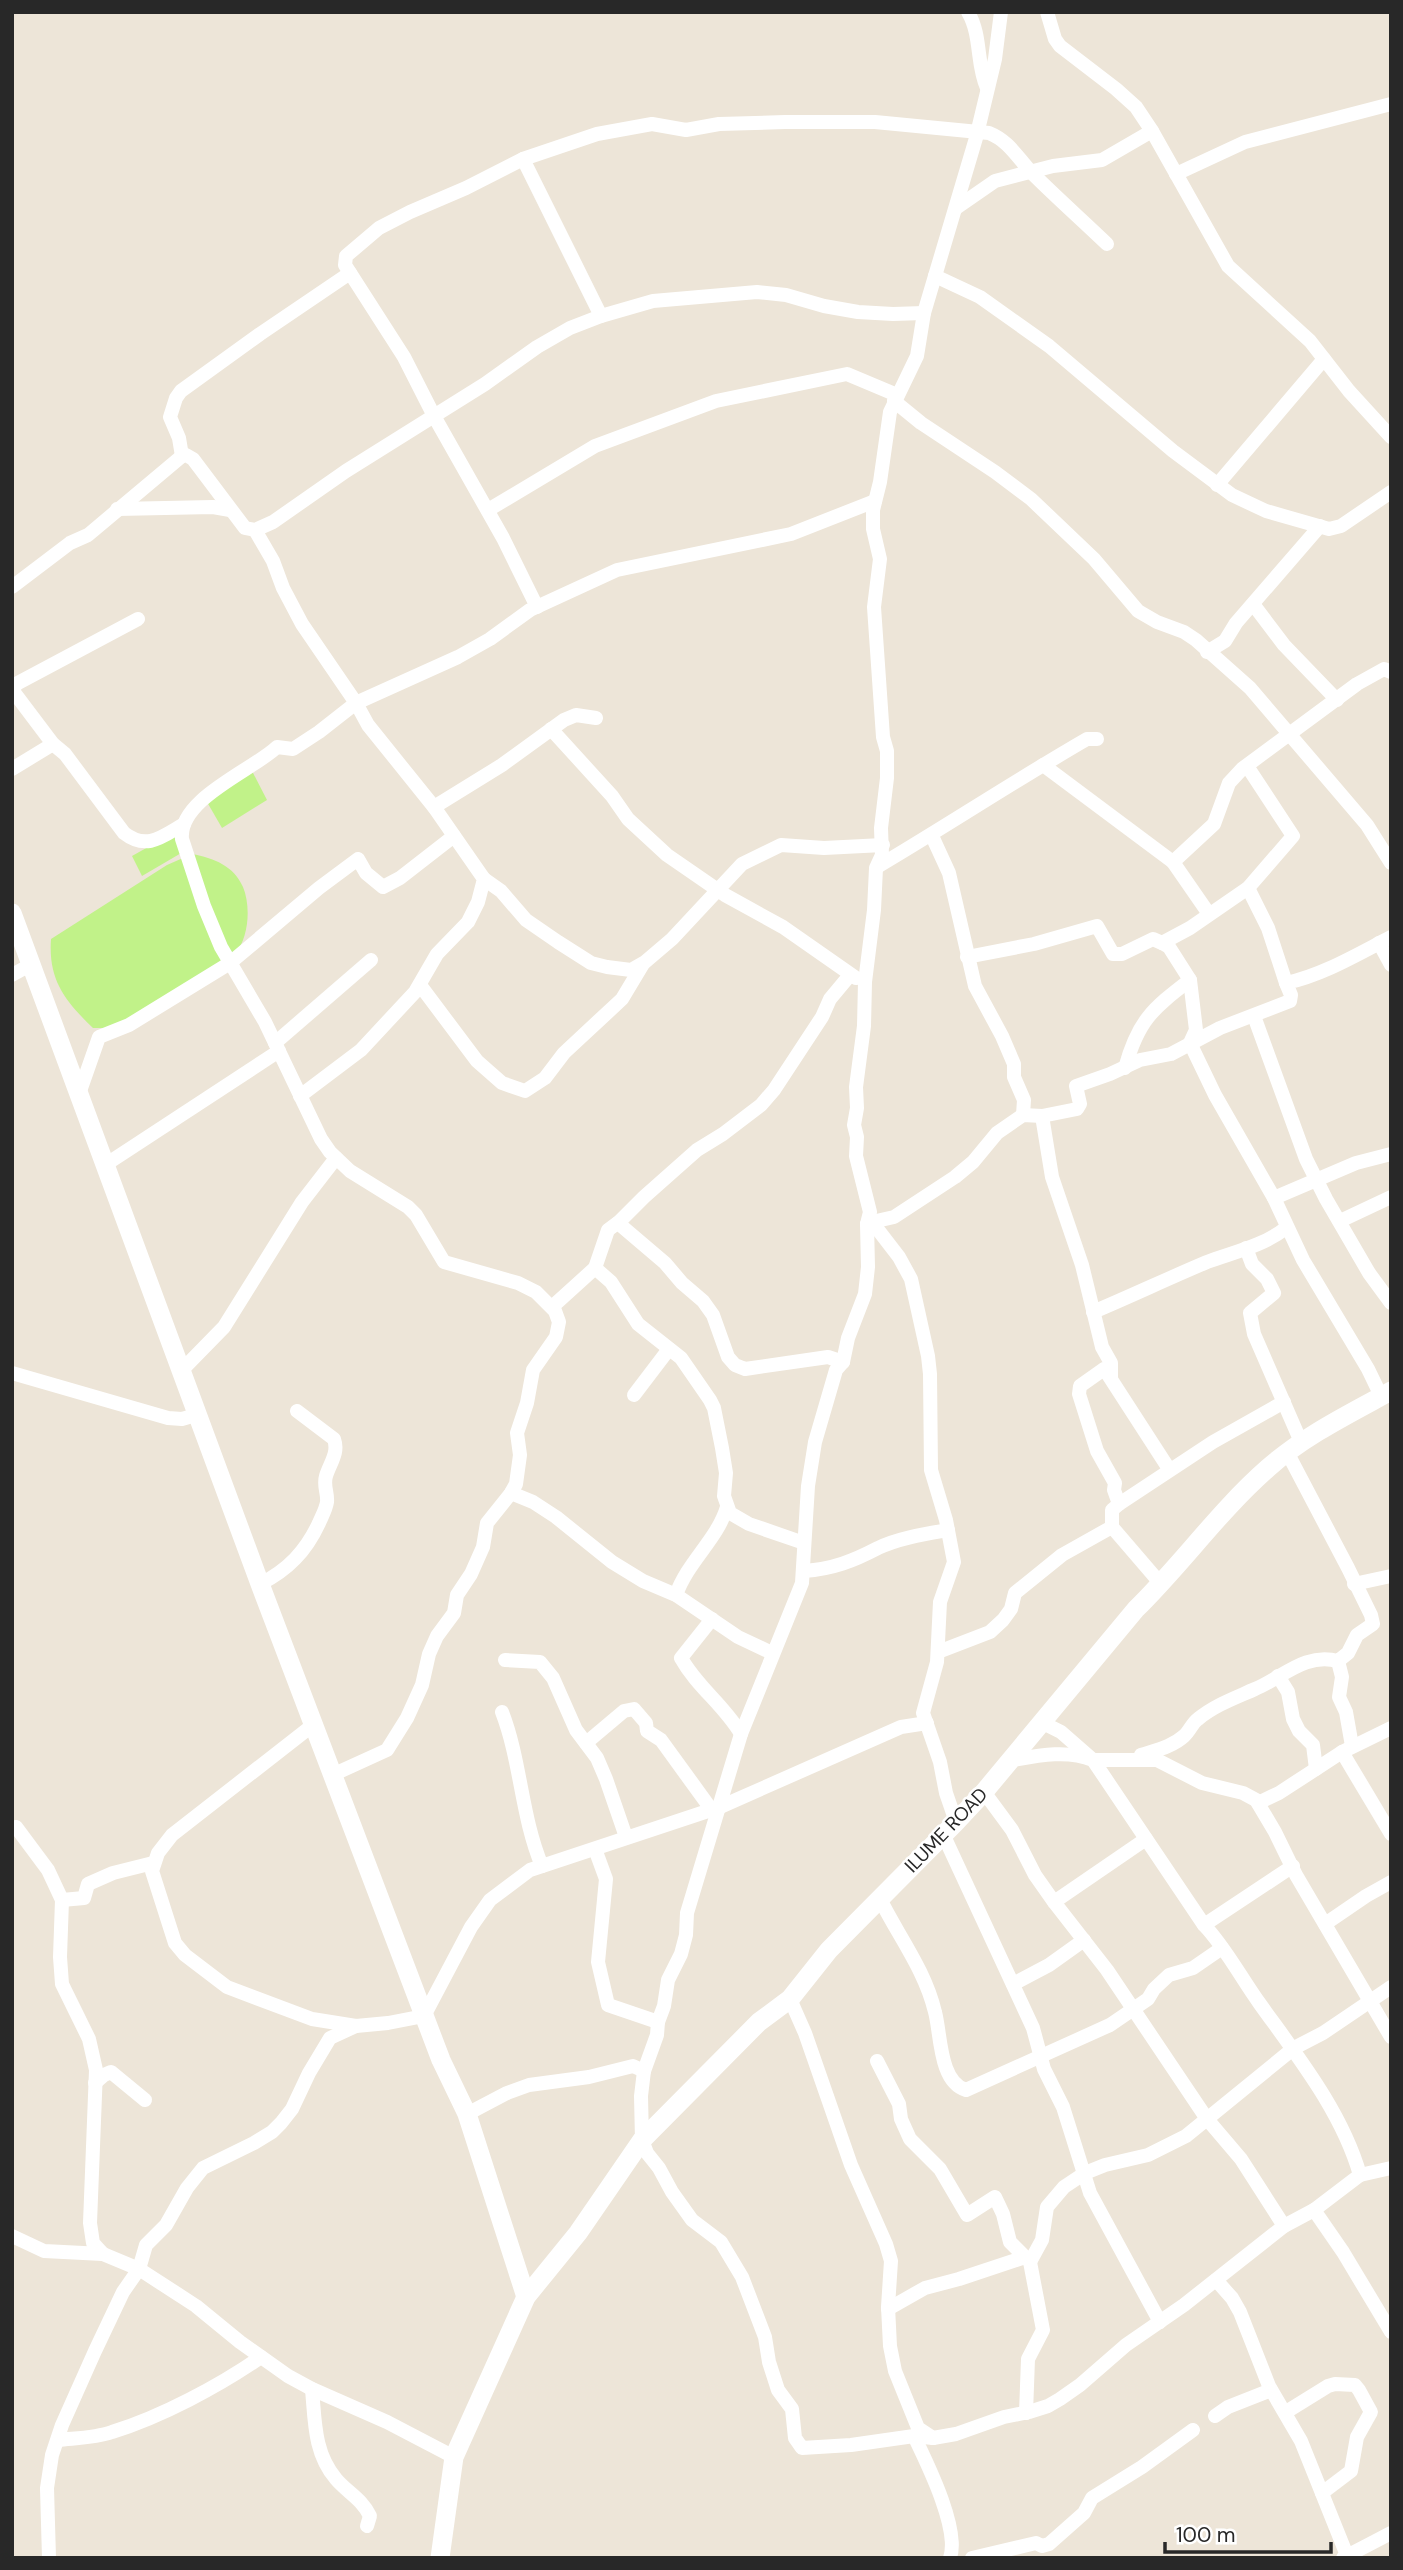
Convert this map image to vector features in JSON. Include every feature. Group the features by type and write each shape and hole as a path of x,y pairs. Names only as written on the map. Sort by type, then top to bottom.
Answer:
{"street":[{"path":"968,12 977,33 981,72 988,89"},
{"path":"1001,12 988,89 924,313 913,368 896,398 887,427 872,520 880,559 875,617 887,778 881,828 882,855 876,868 865,982 864,1026 854,1125 858,1136 856,1156 870,1212 865,1294 848,1338 843,1362 835,1370 815,1442 803,1543 804,1571 797,1600 772,1653 715,1808 687,1913 686,1935 681,1954 668,1980 664,2006 657,2022 657,2035 644,2071 642,2140 671,2192 692,2220 721,2242 742,2277 765,2337 778,2390 792,2409 795,2438 802,2448 957,2434 1004,2417 1048,2406 1080,2385 1126,2345 1216,2280 1284,2226 1314,2210 1360,2175 1391,2168"},
{"path":"1046,12 1060,46 1127,98 1152,131 1228,266 1298,328 1391,437"},
{"path":"1176,174 1245,142 1391,104"},
{"path":"537,607 488,510 404,357 345,265 346,256 379,228 523,159 597,134 652,124 686,130 719,124 874,122 989,133 1006,142 1030,171 1107,244"},
{"path":"956,208 995,181 1030,171 1102,160 1152,131"},
{"path":"523,159 601,316"},
{"path":"182,456 179,438 170,417 181,391 350,273"},
{"path":"935,276 980,297 1049,346 1173,451 1217,485 1249,504 1329,529 1341,526 1391,492"},
{"path":"12,587 70,543 88,535 182,456 186,455 193,460 245,528 255,530 273,522 346,471 537,347 570,328 653,300 757,292 786,295 858,312 924,313"},
{"path":"1217,485 1324,359"},
{"path":"488,510 595,446 716,401 847,374 896,398 921,424 1031,499 1094,559 1138,611 1157,622 1184,632 1224,666 1261,700 1367,825 1391,863"},
{"path":"332,1775 380,1755 398,1735 422,1685 424,1666 433,1645 454,1612 457,1595 471,1574 483,1547 486,1523 516,1484 520,1455 517,1433 527,1403 533,1370 556,1337 559,1322 552,1307 527,1286 444,1262 424,1226 408,1207 350,1171 321,1139 277,1047 230,963 204,906 183,839 188,814 195,806 250,765 264,759 277,747 293,748 356,703 457,657 489,639 520,616 617,570 791,534 875,501"},
{"path":"117,509 213,507 230,510"},
{"path":"1207,652 1225,641 1320,526"},
{"path":"255,530 274,561 302,624 368,725 434,807 484,879 501,891 526,920 591,962 631,970 645,962 672,939 742,864 781,845 824,848 883,845"},
{"path":"1253,604 1284,645 1336,701"},
{"path":"138,620 14,688 13,691 53,744 65,754 124,833 135,841 147,843 184,824"},
{"path":"1224,666 1225,641"},
{"path":"1173,862 1214,824 1229,783 1247,766 1372,674 1384,669 1391,672"},
{"path":"434,807 502,765 571,716 596,718"},
{"path":"551,729 612,796 628,819 667,855 718,890 783,928 850,975 865,982"},
{"path":"876,868 1087,739 1097,739"},
{"path":"12,769 53,744"},
{"path":"1043,765 1173,862 1209,914"},
{"path":"1162,943 1190,929 1248,888 1293,836 1247,766"},
{"path":"79,1094 99,1037 129,1026 230,963 358,859 366,873 383,887 400,878 454,836"},
{"path":"932,836 949,873 975,986 1014,1064 1014,1077 1024,1100 1023,1115"},
{"path":"300,1096 361,1050 420,985 437,954 468,922 478,902 484,879"},
{"path":"870,1223 894,1216 955,1177 974,1162 997,1133 1023,1115 1042,1116 1077,1109 1080,1104 1076,1086 1140,1060 1171,1054 1220,1028 1290,1001 1291,995 1268,928 1248,888"},
{"path":"12,913 313,1725 441,2060 467,2114 526,2297"},
{"path":"967,957 1034,944 1097,926 1113,954 1122,954 1153,939 1169,947 1190,979 1196,1030 1190,1043"},
{"path":"1286,983 1300,980 1385,939 1391,965"},
{"path":"105,1165 277,1047 371,960"},
{"path":"420,985 477,1061 502,1083 525,1091 545,1078 565,1053 622,999 645,962"},
{"path":"12,975 30,965"},
{"path":"552,1307 595,1268 608,1230 697,1150 761,1105 774,1090 822,1017 830,999 850,975"},
{"path":"1125,1068 1132,1042 1143,1021 1164,999 1190,979"},
{"path":"1254,1016 1297,1135 1317,1178 1369,1273 1391,1303"},
{"path":"1190,1043 1215,1095 1274,1198 1303,1260 1368,1369 1388,1393"},
{"path":"1042,1116 1052,1177 1082,1265 1102,1347 1111,1363 1111,1377 1104,1369"},
{"path":"1274,1198 1356,1163 1390,1156"},
{"path":"182,1370 224,1327 302,1202 336,1158"},
{"path":"1340,1221 1391,1197"},
{"path":"618,1223 665,1263 682,1283 703,1301 713,1315 728,1357 736,1365 745,1369 828,1357 843,1362"},
{"path":"870,1223 899,1257 911,1279 930,1374 931,1470 954,1562 940,1602 937,1652 923,1713 950,1828 981,1919 1013,1984 1032,2028 1039,2055 1063,2108 1090,2193 1160,2322"},
{"path":"1093,1312 1262,1243 1280,1233 1286,1225"},
{"path":"1123,1761 1162,1749 1184,1736 1196,1720 1222,1703 1258,1688 1303,1662 1338,1661 1348,1653 1357,1634 1373,1624 1294,1447 1284,1402 1254,1334 1250,1314 1274,1293 1267,1279 1252,1264 1246,1248"},
{"path":"595,1268 611,1282 638,1324 681,1358 714,1408 726,1473 724,1496 727,1507 737,1519 803,1543"},
{"path":"634,1395 669,1349"},
{"path":"1104,1369 1169,1469"},
{"path":"1104,1369 1080,1386 1079,1394 1097,1451 1115,1483 1114,1490 1119,1504"},
{"path":"12,1373 169,1418 182,1419 199,1414"},
{"name":"ILUME ROAD","path":"439,2558 454,2458 526,2297 578,2232 642,2140 759,2022 790,1999 829,1950 984,1792 1136,1609 1227,1508 1294,1447 1388,1393"},
{"path":"1161,1584 1112,1527 1112,1510 1169,1469 1284,1402"},
{"path":"260,1584 285,1570 298,1558 312,1539 326,1510 328,1499 323,1488 336,1446 334,1439 297,1411"},
{"path":"511,1493 533,1502 556,1517 612,1562 643,1581 676,1595 738,1637 772,1653"},
{"path":"676,1595 686,1571 695,1557 706,1548 712,1534 723,1521 727,1507"},
{"path":"937,1652 990,1632 1011,1609 1015,1594 1062,1555 1112,1527"},
{"path":"804,1571 820,1570 859,1559 903,1540 948,1530"},
{"path":"1354,1584 1391,1576"},
{"path":"712,1619 681,1658 690,1672 729,1714 741,1734"},
{"path":"505,1660 534,1661 545,1666 576,1730 597,1758 626,1838"},
{"path":"1338,1661 1342,1677 1339,1697 1346,1712 1347,1749 1391,1834"},
{"path":"1278,1676 1287,1692 1298,1731 1313,1745 1316,1769"},
{"path":"586,1743 624,1711 634,1709 646,1723 647,1731 661,1740 715,1808"},
{"path":"502,1712 518,1766 531,1836 542,1866"},
{"path":"1041,1722 1061,1732 1093,1760 1204,1925 1294,2048 1350,2143 1360,2175"},
{"path":"424,2016 471,1927 490,1900 515,1880 542,1866 715,1808 901,1727 927,1723"},
{"path":"313,1725 172,1835 153,1863 152,1871 167,1913 171,1934 185,1955 227,1987 312,2019 356,2026 424,2016"},
{"path":"1258,1803 1279,1793 1347,1749 1391,1728"},
{"path":"1008,1761 1057,1754 1080,1755 1093,1760 1157,1760 1202,1783 1243,1793 1258,1803 1391,2037"},
{"path":"984,1792 1013,1830 1035,1875 1133,2008 1206,2119 1241,2159 1284,2226"},
{"path":"16,1827 48,1870 62,1900 62,1984 94,2055 90,2222 93,2243 103,2254"},
{"path":"1054,1902 1146,1839"},
{"path":"595,1849 606,1878 598,1962 605,1997 608,2005 616,2009 657,2022"},
{"path":"62,1900 84,1898 88,1884 113,1873 153,1863"},
{"path":"1204,1925 1293,1866"},
{"path":"1325,1924 1391,1882"},
{"path":"880,1899 925,1978 935,2010 945,2067 956,2085 966,2090 1110,2025 1148,1999 1154,1989 1170,1975 1193,1968 1222,1948"},
{"path":"1013,1984 1049,1965 1084,1940"},
{"path":"888,2309 925,2288 1028,2260 1042,2240 1047,2207 1064,2187 1085,2173 1105,2165 1148,2155 1186,2136 1294,2048 1323,2033 1391,1987"},
{"path":"790,1999 806,2033 851,2165 886,2244 891,2261 888,2309 890,2346 895,2371 918,2428 933,2438"},
{"path":"49,2558 47,2488 52,2455 62,2425 95,2351 123,2292 139,2269 146,2245 166,2225 187,2188 203,2168 272,2132 292,2109 309,2073 330,2039 356,2026"},
{"path":"877,2061 899,2104 901,2119 910,2139 940,2169 967,2215 995,2197 1003,2214 1010,2242 1028,2260 1043,2330 1028,2359 1026,2413"},
{"path":"467,2114 507,2093 530,2085 589,2077 633,2066 644,2071"},
{"path":"95,2083 111,2072 145,2100"},
{"path":"1314,2210 1343,2252 1391,2332"},
{"path":"12,2236 44,2251 103,2254 139,2269 196,2306 261,2357 312,2389 387,2422 454,2458"},
{"path":"1216,2280 1240,2312 1271,2390 1286,2412 1322,2493 1346,2557 1391,2533"},
{"path":"58,2440 110,2433 139,2423 234,2375 261,2357"},
{"path":"1286,2412 1335,2384 1354,2385 1370,2408 1370,2417 1357,2437 1351,2470 1322,2493"},
{"path":"312,2389 316,2442 335,2477 364,2505 370,2516 367,2526"},
{"path":"1215,2416 1228,2407 1271,2390"},
{"path":"972,2558 1036,2543 1042,2546 1049,2544 1084,2512 1091,2498 1142,2467 1193,2430"},
{"path":"914,2436 936,2486 953,2539 953,2557"}],"green space":[{"path":"252,771 267,800 222,828 207,802"},
{"path":"173,833 183,852 142,876 132,856"},
{"path":"192,854 229,868 243,887 247,903 247,922 240,947 229,959 120,1025 93,1028 60,989 52,966 51,939 167,865"}]}
